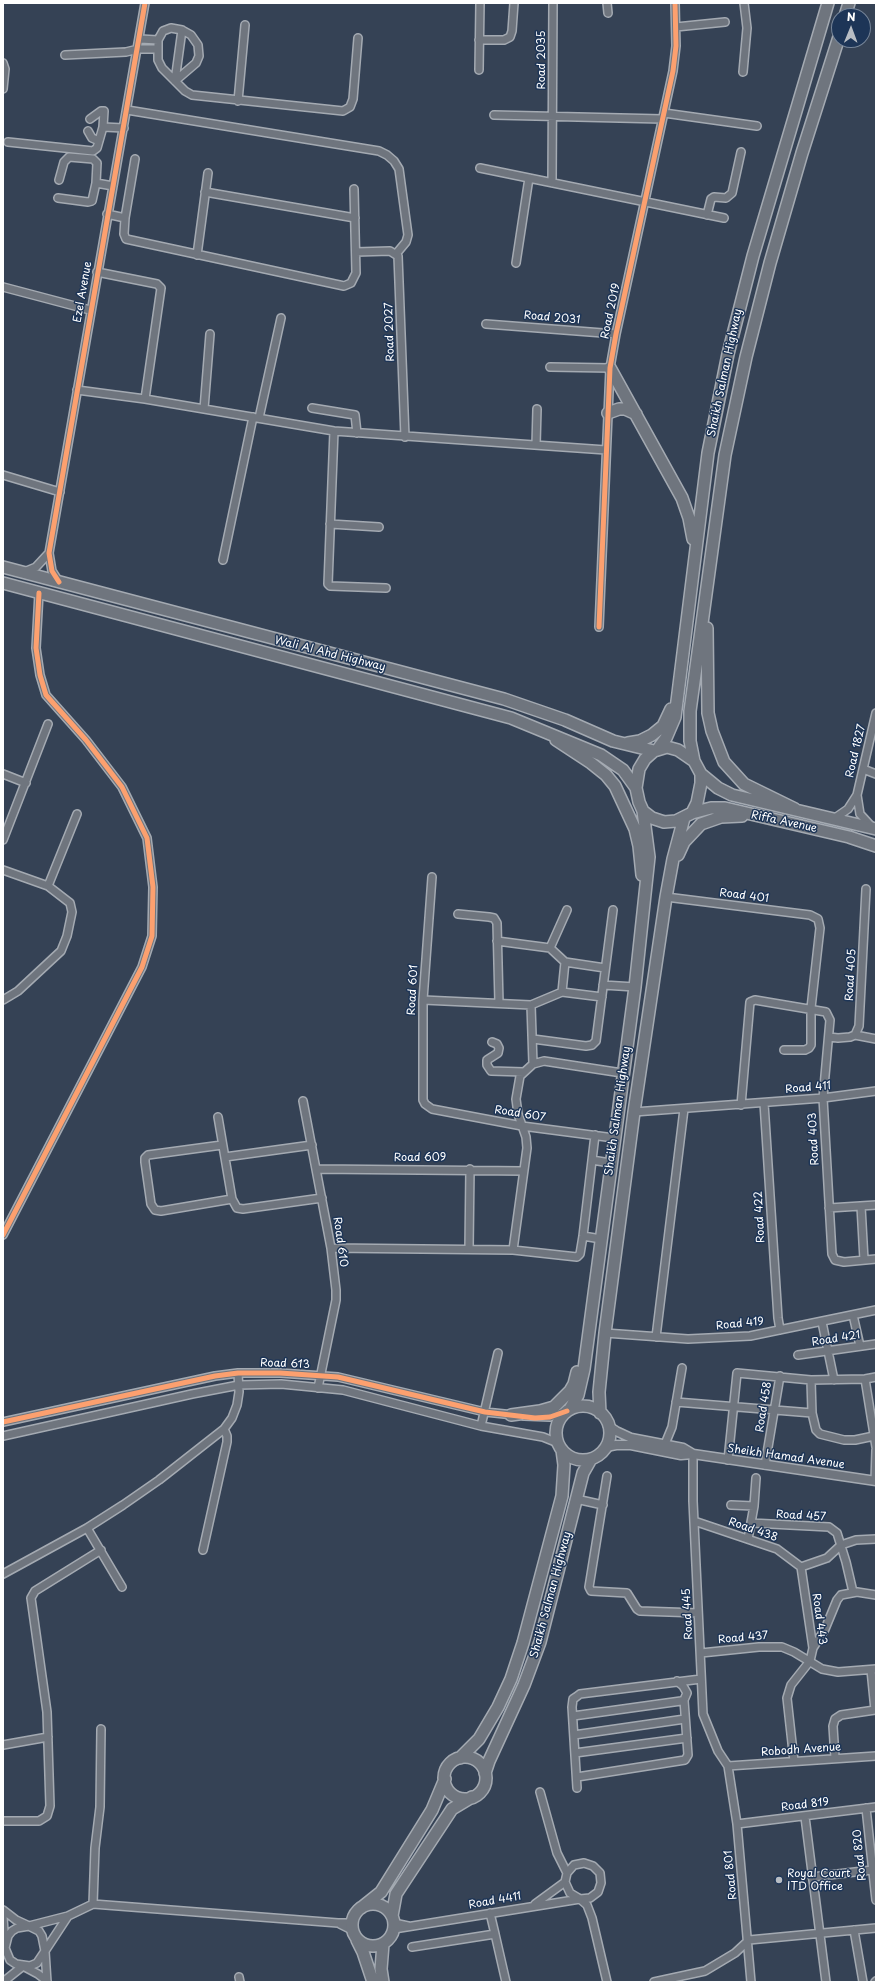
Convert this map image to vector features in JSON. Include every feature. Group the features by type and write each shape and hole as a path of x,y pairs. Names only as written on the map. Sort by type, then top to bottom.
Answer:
{"main road":[{"name":"Shaikh Salman Highway","path":"656,750 666,738 673,724 681,678 708,453 732,334 752,256 828,3"},
{"name":"Shaikh Salman Highway","path":"694,761 690,741 689,721 725,455 745,364 770,263 802,153 835,48"},
{"path":"610,368 682,498 689,518 695,552"},
{"path":"608,413 619,409 625,409 636,414"},
{"name":"Wali Al Ahd Highway","path":"3,567 504,699 565,720 613,741 656,750"},
{"path":"39,593 43,578"},
{"name":"Wali Al Ahd Highway","path":"3,583 511,718 540,728 601,755 623,770 636,788"},
{"path":"707,592 708,713 718,747 730,769 744,784 795,809"},
{"path":"613,741 627,743 640,741 652,735 663,726 670,715 681,678"},
{"path":"540,728 591,763 614,786 624,803 635,829 639,846 645,894"},
{"path":"673,748 686,754 694,761 701,774 700,793 688,815 676,821 664,822 652,818 643,811 639,802 636,788 639,769 645,759 656,750 673,748"},
{"name":"Riffa Avenue","path":"701,774 718,788 732,795 875,828"},
{"name":"Riffa Avenue","path":"688,815 718,808 747,815 776,819 876,846"},
{"name":"Shaikh Salman Highway","path":"568,1410 578,1395 587,1348 610,1163 635,987 649,857 643,811"},
{"name":"Shaikh Salman Highway","path":"600,1413 599,1392 605,1333 634,1112 666,897 671,870 688,815"},
{"path":"671,870 684,842 701,824 721,817 747,815"},
{"path":"511,1415 540,1411 554,1407 560,1402 574,1384 578,1364 587,1348"},
{"path":"582,1406 590,1407 600,1413 608,1426 609,1438 606,1447 596,1457 591,1459 575,1459 568,1456 560,1447 558,1425 568,1410 582,1406"},
{"name":"Shaikh Salman Highway","path":"460,1758 479,1739 498,1707 511,1679 523,1644 562,1496 564,1465 560,1447"},
{"name":"Shaikh Salman Highway","path":"485,1773 489,1761 524,1685 540,1642 583,1473 591,1459"},
{"path":"353,1930 364,1944 370,1946 382,1944 392,1936 396,1894 452,1809 478,1794 485,1786 485,1773 482,1765 476,1760 468,1757 460,1758 449,1766 432,1810 381,1892 361,1908 353,1917 353,1930 363,1952 373,1982"},
{"path":"445,1779 446,1787 451,1793 465,1799 472,1797"},
{"path":"361,1908 375,1904 382,1906 394,1923"},
{"path":"382,1944 381,1969 383,1982"}],"street":[{"name":"Ezel Avenue","path":"59,582 50,566 48,553 60,492 107,214 140,39 145,3"},
{"path":"479,70 480,3"},
{"path":"479,40 504,40 510,37 512,31 514,3"},
{"name":"Road 2035","path":"552,183 553,3"},
{"path":"607,3 608,13"},
{"name":"Road 2019","path":"599,627 610,368 674,64 676,27 675,3"},
{"path":"743,72 747,28 744,3"},
{"path":"676,27 724,22"},
{"path":"238,101 245,25"},
{"path":"175,81 190,70 196,63 199,56 196,41 191,35 176,28 167,29 160,35 157,49 159,64 175,81 188,93 196,97 339,112 347,110 353,100 358,38"},
{"path":"175,81 182,30"},
{"path":"140,39 158,40"},
{"path":"65,55 126,52 138,49 157,49"},
{"path":"3,63 5,69 3,89"},
{"path":"127,110 380,151 394,161 399,169 408,235 406,242 396,254 390,251 356,252"},
{"path":"8,142 88,151 97,148 103,127 104,112 101,111 90,119"},
{"path":"494,115 553,117 663,116 757,126"},
{"path":"103,127 124,128"},
{"path":"88,131 92,138 99,141"},
{"path":"707,215 711,199 714,197 726,198 732,193 741,152"},
{"path":"58,198 88,202 92,200 96,183 98,163 93,159 69,157 64,162 59,180"},
{"path":"135,159 124,218 124,234 126,239 344,286 351,283 356,277 354,189"},
{"path":"480,168 724,218"},
{"path":"197,255 208,173"},
{"path":"516,263 529,178"},
{"path":"96,183 113,186"},
{"path":"205,192 355,218"},
{"path":"107,214 124,218"},
{"name":"Road 2027","path":"396,254 398,260 404,436"},
{"path":"97,272 157,284 161,288 145,399"},
{"path":"3,287 90,310"},
{"path":"223,560 256,417 281,318"},
{"name":"Road 2031","path":"486,324 616,334"},
{"path":"204,409 210,334"},
{"path":"550,367 610,368"},
{"path":"77,390 145,399 334,431 606,450"},
{"path":"312,408 355,415 357,433"},
{"path":"536,445 537,409"},
{"path":"334,431 329,585 386,588"},
{"path":"3,475 60,492"},
{"path":"330,524 380,527"},
{"path":"23,572 36,567 48,553"},
{"path":"3,1235 142,968 152,936 153,887 147,838 122,787 86,740 46,695 40,675 36,648 39,593"},
{"name":"Road 1827","path":"835,818 848,809 857,795 876,713"},
{"path":"3,840 48,724"},
{"path":"863,769 876,774"},
{"path":"3,774 26,783"},
{"name":"Road 1827","path":"857,795 860,814 875,828"},
{"path":"48,886 77,814"},
{"path":"3,870 48,886 70,903 72,917 61,951 40,972 12,996 3,1000"},
{"name":"Road 601","path":"425,1104 422,1100 422,1000 432,877"},
{"name":"Road 405","path":"855,1035 859,1026 866,889"},
{"name":"Road 401","path":"666,897 810,915 818,919 820,928 811,1008"},
{"path":"550,948 567,910"},
{"path":"533,1039 592,1045 596,1041 613,910"},
{"path":"458,914 494,918 497,923 499,1003"},
{"path":"497,941 550,948 565,962 605,968"},
{"path":"562,992 565,962"},
{"path":"603,985 635,987"},
{"path":"422,1000 531,1005 562,992 602,997"},
{"path":"741,1105 748,1008 750,1002 755,1000 811,1008 812,1032 809,1048 784,1050"},
{"path":"531,1005 533,1064"},
{"name":"Road 403","path":"811,1008 826,1012 829,1015 829,1037 823,1098 832,1254 835,1260 844,1262 864,1260"},
{"path":"829,1037 838,1038 855,1035 876,1039"},
{"path":"492,1042 497,1044 499,1048 498,1053 487,1060 487,1065 491,1071 524,1072"},
{"path":"514,1250 527,1148 516,1100 520,1076 533,1064 544,1061 622,1073"},
{"name":"Road 411","path":"634,1112 823,1098 876,1091"},
{"name":"Road 610","path":"303,1101 331,1248 336,1300 318,1388"},
{"name":"Road 422","path":"764,1103 780,1330"},
{"name":"Road 607","path":"425,1104 432,1109 522,1126 614,1138"},
{"path":"656,1337 684,1109"},
{"path":"218,1117 232,1199 237,1208 243,1209 322,1198"},
{"path":"331,1248 514,1250 577,1257 580,1254 583,1236 596,1135"},
{"path":"222,1145 148,1155 145,1158 145,1162 151,1204 155,1210 161,1211 232,1199"},
{"path":"224,1157 312,1145"},
{"path":"592,1160 610,1163"},
{"name":"Road 609","path":"317,1169 470,1169 523,1171"},
{"path":"469,1249 470,1169"},
{"path":"829,1208 876,1205"},
{"path":"861,1206 864,1260 876,1259"},
{"path":"583,1236 601,1239"},
{"name":"Road 419","path":"605,1333 656,1337 724,1338 750,1336 876,1310"},
{"path":"853,1315 860,1346"},
{"path":"822,1322 834,1380"},
{"name":"Road 421","path":"798,1356 876,1344"},
{"path":"482,1426 498,1353"},
{"path":"655,1450 665,1444 672,1427 682,1368"},
{"path":"3,1574 87,1528 159,1480 224,1429 235,1412 239,1386 238,1373"},
{"name":"Road 613","path":"3,1422 215,1376 238,1373 280,1373 338,1377 485,1412 535,1418 550,1417 568,1410"},
{"path":"728,1460 737,1373 811,1380 865,1379 876,1377"},
{"name":"Road 458","path":"766,1465 780,1376"},
{"path":"865,1379 876,1449 876,1481"},
{"path":"811,1380 812,1413 816,1430 820,1434 844,1440 856,1440 874,1436"},
{"name":"Road 613","path":"3,1436 192,1394 239,1386 281,1384 343,1390 482,1426 543,1437 560,1447"},
{"path":"676,1402 812,1413"},
{"name":"Sheikh Hamad Avenue","path":"608,1426 631,1438 683,1448 693,1454"},
{"path":"203,1550 227,1442 227,1436 224,1429"},
{"name":"Sheikh Hamad Avenue","path":"606,1447 624,1445 681,1455 693,1454 876,1481"},
{"name":"Road 445","path":"693,1454 694,1521 703,1714 718,1751 728,1766"},
{"path":"607,1476 589,1587 590,1590 627,1593 637,1609 640,1611 698,1613"},
{"path":"748,1539 754,1506 756,1478"},
{"path":"576,1499 603,1505"},
{"path":"731,1505 754,1506"},
{"name":"Road 438","path":"694,1521 710,1528 777,1549 801,1567"},
{"name":"Road 457","path":"751,1523 829,1527 837,1533 853,1592"},
{"path":"87,1528 122,1586"},
{"path":"801,1567 827,1558 841,1545 856,1540 876,1539"},
{"path":"3,1821 39,1821 47,1816 50,1806 47,1712 31,1598 34,1591 101,1550"},
{"name":"Road 443","path":"794,1761 787,1698 791,1685 810,1661 813,1648 801,1567"},
{"path":"813,1648 825,1629 837,1600 841,1595 853,1592 876,1595"},
{"path":"809,1624 814,1629 825,1629"},
{"name":"Road 437","path":"701,1653 759,1647 782,1647 810,1661 822,1670 838,1672 873,1670"},
{"path":"835,1758 833,1726 835,1719 841,1716 876,1710 873,1670"},
{"path":"577,1788 573,1699 580,1694 701,1679"},
{"path":"576,1777 685,1760 688,1755 684,1700 687,1693 683,1686 677,1681"},
{"path":"573,1716 684,1700"},
{"path":"574,1735 685,1719"},
{"path":"93,1904 95,1848 100,1807 101,1729"},
{"path":"3,1745 48,1738"},
{"path":"575,1753 687,1738"},
{"name":"Robodh Avenue","path":"728,1766 876,1756"},
{"name":"Road 801","path":"728,1766 737,1824 751,1982"},
{"path":"540,1792 557,1853 567,1873 566,1882 570,1893 587,1905 592,1918 607,1982"},
{"name":"Road 819","path":"737,1824 805,1817 876,1807"},
{"name":"Road 820","path":"866,1808 876,1900"},
{"path":"805,1817 818,1933 826,1982"},
{"path":"567,1873 574,1866 584,1863 593,1866 600,1873 602,1883 598,1892 590,1898 580,1899"},
{"path":"812,1877 872,1870"},
{"path":"532,1906 566,1882"},
{"name":"Road 4411","path":"394,1923 414,1927 580,1899"},
{"path":"4,1950 8,1936 17,1928 68,1916 93,1904 338,1923 353,1930"},
{"path":"3,1910 16,1920 39,1931 44,1940 47,1982"},
{"path":"490,1913 506,1982"},
{"path":"3,1916 4,1950 10,1960 38,1974 47,1982"},
{"path":"3,1982 23,1966 30,1966 37,1963 68,1916"},
{"path":"654,1982 705,1970 735,1953 748,1940 876,1928"},
{"path":"854,1930 863,1982"},
{"path":"412,1947 495,1934"}],"cycle path":[{"path":"59,582 52,571 49,553 145,3"},
{"path":"599,627 610,368 673,71 676,46 675,3"},
{"path":"3,1235 142,967 152,936 153,887 147,838 122,787 86,740 46,695 40,675 36,648 39,593"},
{"path":"3,1422 215,1376 238,1373 280,1373 338,1377 485,1412 535,1418 550,1417 567,1411"}],"place":[{"name":"Royal Court ITD Office","path":"779,1880"}]}
